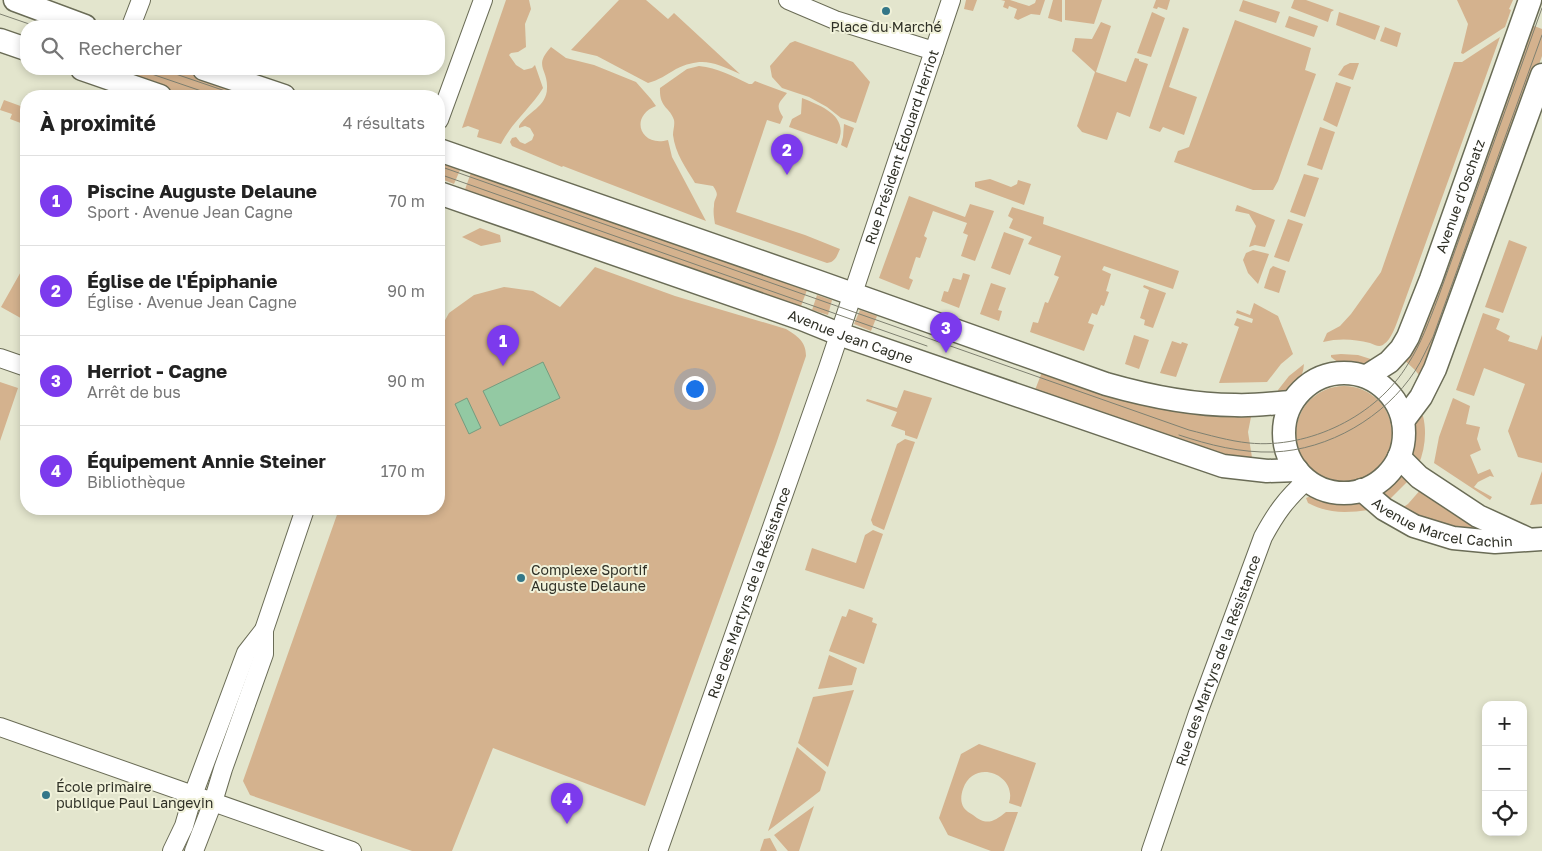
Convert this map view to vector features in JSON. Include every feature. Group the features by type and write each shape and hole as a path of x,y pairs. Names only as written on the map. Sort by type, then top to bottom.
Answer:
{"street":[{"path":"16,0 69,20"},
{"path":"133,20 141,0"},
{"path":"445,104 483,0"},
{"path":"788,0 836,20 934,51"},
{"name":"Rue Président Édouard Herriot","path":"839,334 951,0"},
{"name":"Avenue d'Oschatz","path":"1367,376 1389,362 1402,348 1408,337 1431,279 1530,0"},
{"path":"0,40 20,47"},
{"path":"99,75 143,90"},
{"path":"222,75 266,90"},
{"path":"1403,421 1421,397 1435,369 1542,75"},
{"path":"445,152 1106,384 1180,401 1235,405 1292,402"},
{"name":"Avenue Jean Cagne","path":"445,195 802,319 839,334 1223,466 1302,475"},
{"name":"Rue des Martyrs de la Résistance","path":"658,851 839,334"},
{"path":"0,358 20,365"},
{"path":"1341,373 1367,376 1387,391 1399,409 1403,421 1404,439 1399,457 1384,477 1362,490 1333,492 1319,488 1302,475 1289,456 1284,438 1286,414 1292,402 1304,388 1318,379 1341,373"},
{"name":"Avenue Marcel Cachin","path":"1399,457 1419,476 1478,516 1536,539"},
{"name":"Rue des Martyrs de la Résistance","path":"1151,851 1198,713 1263,538 1276,514 1302,475"},
{"name":"Avenue Marcel Cachin","path":"1362,490 1388,512 1414,526 1453,538 1495,542 1536,539"},
{"path":"194,851 264,654 264,630 303,515"},
{"path":"172,851 184,826 193,795 246,653 264,630"},
{"path":"0,727 352,851"}],"shaded area":[{"path":"506,0 529,0 531,9 525,24 526,47 509,55 516,65 524,70 535,65 543,88 510,129 501,144 477,137 479,130 468,126 462,128"},
{"path":"619,0 646,0 668,19 674,13 740,74 716,64 702,62 685,65 648,83 597,56 571,50"},
{"path":"966,0 977,0 973,11 964,9"},
{"path":"1001,0 1010,0 1029,6 1035,3 1036,0 1045,0 1040,15 1031,14 1018,20 1014,18 1017,9 1009,6 1008,9 1003,7 1005,1"},
{"path":"1053,0 1062,0 1062,22 1048,18"},
{"path":"1065,0 1102,0 1094,24 1065,20"},
{"path":"1156,0 1170,0 1167,10 1158,7 1157,9 1153,8"},
{"path":"1243,0 1280,12 1276,23 1239,11"},
{"path":"1294,0 1306,0 1334,10 1331,12 1328,22 1291,8"},
{"path":"1457,0 1513,0 1505,27 1463,54 1461,53 1468,24"},
{"path":"1152,12 1165,18 1151,57 1137,53"},
{"path":"1339,12 1380,26 1375,40 1336,25"},
{"path":"1289,16 1318,26 1314,37 1285,27"},
{"path":"1235,20 1311,48 1305,70 1316,74 1278,181 1273,190 1253,190 1174,162 1178,151 1189,147"},
{"path":"1101,22 1111,26 1096,72 1126,82 1135,58 1148,64 1130,117 1117,112 1107,140 1082,132 1077,126 1095,72 1072,51 1075,38 1092,39"},
{"path":"1529,24 1542,29 1542,56 1433,359 1423,380 1402,358"},
{"path":"1183,27 1189,29 1169,87 1197,97 1184,135 1163,127 1160,132 1149,128"},
{"path":"1385,27 1401,33 1397,47 1380,41"},
{"path":"1500,37 1391,336 1387,342 1379,346 1352,340 1323,342 1327,333 1340,326 1351,314 1381,272 1454,62 1462,62"},
{"path":"795,41 853,62 870,82 856,123 841,118 827,107 809,97 782,88 772,77 770,66 790,43"},
{"path":"551,47 566,58 594,65 636,82 656,106 643,117 641,130 651,139 658,141 668,140 672,157 706,221 562,167 512,146 510,142 512,138 516,137 525,144 532,140 534,135 530,128 525,126 519,128 519,126 544,100 547,81 542,63"},
{"path":"1350,63 1359,63 1353,80 1338,75 1344,66"},
{"path":"699,66 719,70 749,84 755,81 787,93 779,104 779,110 783,117 780,124 767,120 736,212 840,249 836,258 832,261 827,263 715,224 714,203 717,192 713,186 695,183 685,166 674,142 674,120 661,100 660,95 660,88 687,69"},
{"path":"125,75 211,75 255,90 169,90"},
{"path":"1336,82 1351,87 1337,127 1323,120"},
{"path":"802,98 826,109 837,120 840,127 840,135 837,144 789,127 792,119 801,114"},
{"path":"4,100 20,106 20,123 10,119 12,114 0,110"},
{"path":"844,124 854,128 847,148 841,145"},
{"path":"1320,127 1335,132 1322,170 1307,165"},
{"path":"445,164 460,170 454,184 445,180"},
{"path":"473,167 807,290 801,306 759,292 757,298 463,195"},
{"path":"1304,174 1319,178 1305,217 1290,212"},
{"path":"990,179 1011,187 1017,184 1018,180 1031,184 1024,205 975,187 975,182"},
{"path":"909,196 965,217 970,204 994,211 975,261 961,256 968,235 963,233 967,223 933,211 924,236 927,238 920,258 916,257 909,278 913,280 909,290 879,278"},
{"path":"1237,205 1275,220 1265,247 1255,245 1249,247 1256,226 1249,214 1235,211"},
{"path":"1012,207 1044,217 1043,224 1179,271 1173,289 1104,266 1102,270 1111,274 1106,291 1109,292 1104,306 1101,305 1097,315 1092,313 1088,323 1094,325 1084,351 1030,332 1033,322 1038,323 1045,302 1048,303 1059,277 1054,275 1061,256 1028,244 1032,237 1009,228 1013,219 1008,216"},
{"path":"1288,219 1303,224 1289,262 1274,257"},
{"path":"480,228 500,235 501,242 481,246 462,237"},
{"path":"1004,232 1024,239 1010,275 991,268"},
{"path":"1509,240 1527,247 1503,313 1485,307"},
{"path":"1253,250 1269,254 1258,284 1248,273 1243,260 1246,253"},
{"path":"1273,266 1286,271 1279,293 1264,288 1270,269"},
{"name":"Complexe Sportif Auguste Delaune","path":"595,267 675,296 786,329 803,343 806,351 806,356 776,444 645,806 493,748 452,851 412,851 250,795 243,781 337,515 445,515 445,320 449,313 474,295 504,287 533,291 560,307"},
{"path":"20,273 20,318 1,307"},
{"path":"963,273 970,275 959,308 941,301 944,291 948,292 953,278 961,280"},
{"path":"991,283 1006,288 998,310 1002,311 999,321 980,314"},
{"path":"1144,285 1166,293 1153,328 1144,325 1145,320 1140,318 1149,290 1143,287"},
{"path":"817,295 832,300 828,315 812,310"},
{"path":"1254,303 1278,316 1293,354 1281,364 1267,382 1219,383 1239,327 1234,325 1237,318 1252,323 1253,319 1236,313 1237,310 1250,315"},
{"path":"860,310 877,316 871,331 854,324"},
{"path":"1483,313 1500,319 1496,329 1510,336 1508,341 1537,350 1542,335 1542,463 1518,457 1508,431 1525,384 1484,368 1474,396 1456,390"},
{"path":"1134,335 1149,340 1139,369 1125,364"},
{"path":"1172,341 1188,344 1176,377 1160,373"},
{"path":"1331,355 1358,355 1380,362 1348,366 1331,357"},
{"path":"543,362 560,398 500,426 483,391"},
{"path":"1304,364 1302,375 1297,383 1284,392 1279,393 1278,390 1289,376"},
{"path":"1042,372 1252,412 1248,432 1253,464 1249,465 1035,390"},
{"path":"0,382 18,388 0,441"},
{"path":"1335,386 1353,386 1371,394 1384,407 1392,425 1389,453 1371,474 1353,482 1335,482 1317,474 1304,461 1296,443 1296,425 1304,407 1317,394"},
{"path":"904,390 932,398 917,439 905,435 905,431 891,426 897,412 866,401 867,399 897,408"},
{"path":"467,398 481,428 469,434 455,404"},
{"path":"1453,398 1470,406 1466,424 1480,427 1477,439 1481,450 1470,455 1478,474 1490,469 1494,477 1490,476 1478,482 1474,487 1492,497 1490,500 1434,463 1439,437"},
{"path":"1419,416 1423,416 1425,435 1424,447 1418,466 1413,454 1412,441 1414,428"},
{"path":"905,439 915,442 884,530 873,525 871,520 897,444"},
{"path":"1403,470 1411,478 1388,501 1379,493 1392,483"},
{"path":"1542,471 1542,504 1530,505"},
{"path":"1422,488 1475,526 1477,529 1475,534 1399,510 1408,504"},
{"path":"1311,496 1337,503 1362,504 1369,510 1330,511 1308,503 1306,498"},
{"path":"873,530 883,534 864,589 805,570 812,548 856,563 865,535"},
{"path":"849,609 873,618 872,622 877,624 864,664 829,651 842,616 846,617"},
{"path":"829,655 857,668 852,685 818,689"},
{"path":"854,690 828,767 798,743 813,697"},
{"path":"979,744 1036,763 1021,807 1009,803 1010,793 1007,784 994,774 985,772 976,774 969,779 963,789 961,798 964,808 982,821 994,820 1006,812 1018,812 1004,851 991,851 948,835 939,818 961,754"},
{"path":"797,747 826,772 820,791 768,831"},
{"path":"814,806 799,851 788,851 774,835"},
{"path":"770,838 777,851 760,851 764,839"}],"tram line":[{"path":"445,168 1189,430 1249,443 1295,440 1318,434 1360,413 1379,399 1395,383 1413,356 1438,298 1542,8"},
{"path":"0,14 20,21"},
{"path":"1179,435 1237,450 1261,452 1294,450 1335,438 1354,428 1388,403 1403,388 1418,367 1433,337 1542,35"},
{"path":"155,75 198,90"},
{"path":"179,75 222,90"},
{"path":"445,176 927,346"}],"place":[{"name":"Place du Marché","path":"886,11"},
{"name":"Église de l'Épiphanie","path":"787,175"},
{"name":"Herriot - Cagne","path":"946,353"},
{"name":"Piscine Auguste Delaune","path":"503,366"},
{"name":"Complexe Sportif Auguste Delaune","path":"521,578"},
{"name":"École primaire publique Paul Langevin","path":"46,795"},
{"name":"Équipement Annie Steiner","path":"567,824"}]}
